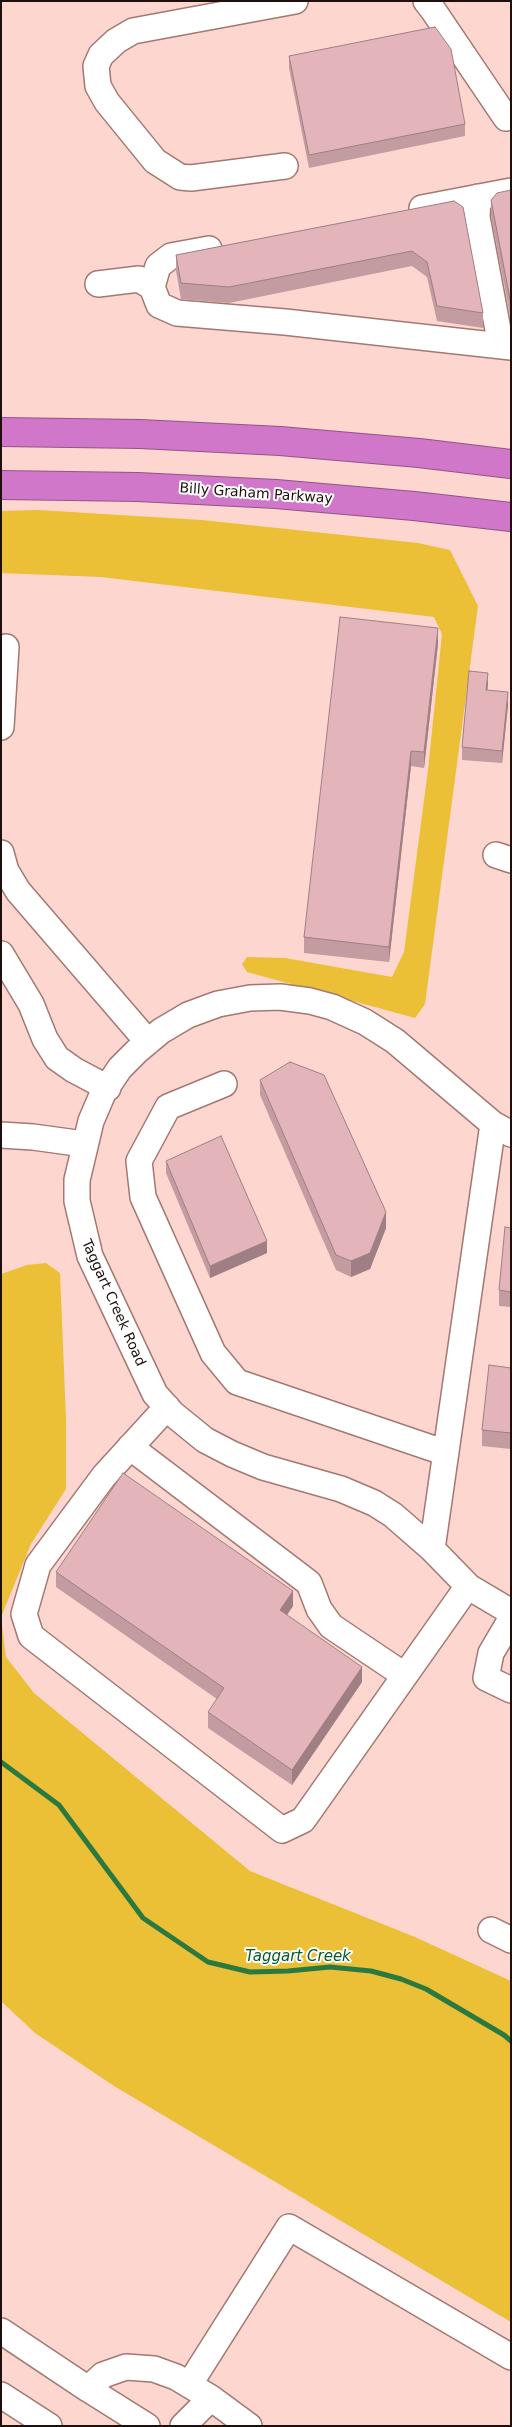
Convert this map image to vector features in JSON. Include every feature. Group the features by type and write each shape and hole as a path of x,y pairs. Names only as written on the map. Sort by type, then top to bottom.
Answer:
{"highway":[{"path":"1,432 140,434 280,441 419,453 511,464"},
{"name":"Billy Graham Parkway","path":"1,485 138,487 276,494 511,517"}],"street":[{"path":"285,166 190,178 180,177 155,161 107,102 98,86 96,66 101,54 116,41 133,31 295,1"},
{"path":"426,1 506,118 511,117"},
{"path":"402,212 511,191"},
{"path":"98,284 139,279 152,287 159,305 177,314 285,322 506,346 477,217 478,197"},
{"path":"152,287 158,266 171,256 229,245"},
{"path":"1,727 6,647"},
{"path":"1,853 6,871 18,891 148,1042"},
{"path":"1,954 31,1004 45,1039 57,1058 74,1070 108,1088"},
{"name":"Taggart Creek Road","path":"502,1129 395,1041 365,1022 332,1007 310,1001 280,997 250,998 218,1004 188,1016 148,1042 120,1068 91,1121 84,1144 77,1180 77,1201 90,1256 151,1386 166,1407 205,1440 232,1454 263,1466 341,1489 374,1503 393,1515 432,1549 468,1586 511,1612"},
{"path":"224,1084 168,1107 139,1161 143,1197 213,1353 237,1382 446,1453"},
{"path":"432,1549 446,1453 502,1129"},
{"path":"1,1135 34,1136 84,1144"},
{"path":"166,1407 104,1476 38,1565 24,1614 31,1636 282,1830 303,1820 468,1586"},
{"path":"130,1448 308,1583 319,1609 330,1626 404,1675"},
{"path":"511,1620 491,1653 486,1678 511,1690"},
{"path":"189,2385 288,2227 511,2357"},
{"path":"1,2331 147,2426"},
{"path":"88,2389 102,2375 126,2367 154,2369 176,2377 211,2398 249,2426"},
{"path":"183,2426 211,2398"},
{"path":"3,2401 49,2426"}],"shaded area":[{"path":"38,510 202,520 418,543 450,550 478,606 425,1004 415,1018 247,972 242,964 247,957 285,958 392,977 404,952 428,770 442,634 434,617 101,577 1,573 1,511"},
{"path":"46,1263 60,1273 66,1419 66,1489 31,1544 1,1617 1,1274 27,1265"},
{"path":"1,1617 6,1657 34,1693 250,1871 415,1937 511,1981 511,2322 114,2086 35,2033 1,2001"}],"building":[{"path":"435,27 451,49 465,124 309,155 289,56"},
{"path":"511,190 511,304 491,200 497,193"},
{"path":"454,201 463,207 483,313 437,306 427,262 412,251 229,287 181,283 176,255"},
{"path":"340,617 438,628 424,752 411,751 389,947 304,937"},
{"path":"469,671 488,673 486,690 508,692 502,751 462,747"},
{"path":"290,1062 324,1075 386,1212 370,1253 351,1261 336,1255 260,1080"},
{"path":"221,1136 267,1241 210,1266 166,1161"},
{"path":"505,1227 511,1228 511,1292 499,1290"},
{"path":"489,1365 511,1368 511,1433 482,1430"},
{"path":"123,1473 293,1591 280,1610 362,1667 292,1770 208,1712 224,1688 56,1572"}],"waterway":[{"name":"Taggart Creek","path":"1,1762 59,1805 143,1918 208,1962 250,1972 330,1967 371,1971 401,1979 426,1989 511,2041"}]}
